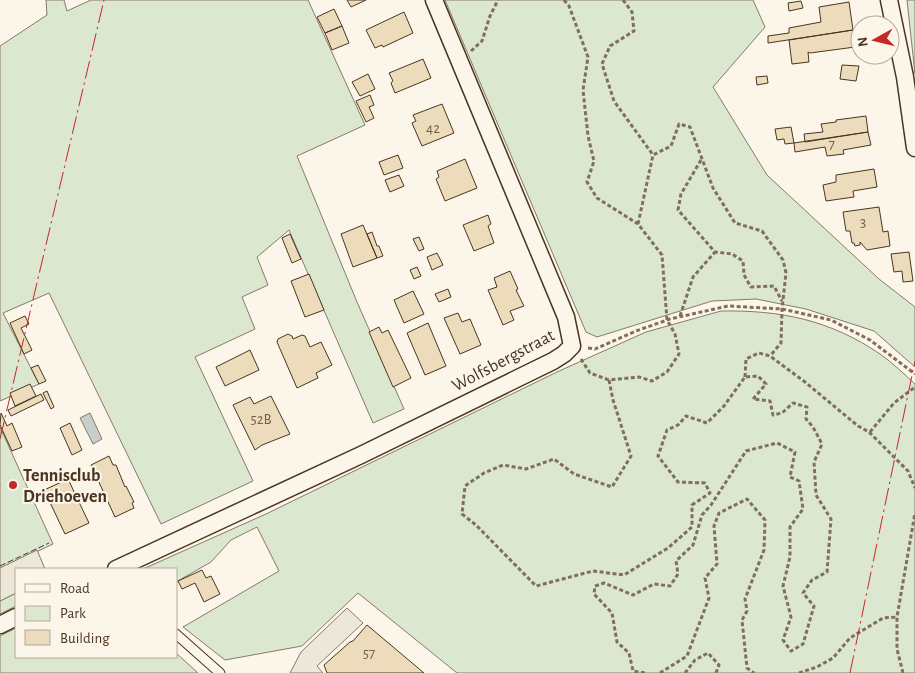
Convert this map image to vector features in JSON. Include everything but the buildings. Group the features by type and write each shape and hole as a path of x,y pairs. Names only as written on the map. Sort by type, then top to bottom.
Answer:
{"street":[{"name":"Wolfsbergstraat","path":"118,568 361,455 528,374 564,354 572,346 566,317 434,0"},
{"path":"889,0 905,77 915,148"},
{"path":"0,625 15,618"}],"lane":[{"path":"178,636 220,673"}],"path":[{"path":"460,61 482,42 490,16 498,0"},
{"path":"564,0 588,57 583,90 588,136 594,161 587,182 597,198 638,224 662,255 667,320 675,334 679,354 667,372 652,381 639,377 609,380 590,373 572,346"},
{"path":"623,0 632,12 634,31 610,46 602,64 614,101 653,154 638,224"},
{"path":"653,154 671,146 679,124 690,126 712,188 735,223 762,232 783,260 786,273 781,343 770,356"},
{"path":"701,160 681,194 678,210 715,252 732,254 743,261 744,275 750,287 774,286 783,301"},
{"path":"680,317 693,277 715,252"},
{"path":"572,346 596,349 636,331 667,320 728,306 782,309 830,320 870,340 915,374"},
{"path":"609,380 613,400 631,456 612,487 574,474 554,459 526,469 503,465 484,473 465,486 462,514 476,525 536,586 593,570 624,575 668,548 692,527 692,505 710,493 705,483 678,482 658,456 667,430 678,425 686,416 707,423 724,406 744,377 746,359 759,353 770,356 858,426 870,432 908,471 915,488"},
{"path":"645,673 633,671 629,653 617,642 612,613 594,594 595,586 604,583 633,595 654,584 670,586 678,574 676,560 693,545 702,515 711,505 746,451 777,443 795,452 790,477 799,481 803,509 790,527 790,557 783,586 791,617 783,640 791,651 804,644 814,606 804,593 812,580 827,572 831,519 816,495 814,462 822,444 813,427 806,419 807,407 793,403 782,414 773,415 770,401 753,399 766,384 758,376 744,377"},
{"path":"870,432 894,403 915,387"},
{"path":"660,673 687,656 709,598 705,578 717,564 714,526 719,513 747,499 765,520 764,550 745,599 747,612 742,620 747,668 754,673"},
{"path":"903,673 897,649 897,617 915,514"},
{"path":"799,673 817,667 833,658 850,638 882,618 897,617"},
{"path":"685,673 695,660 708,653 719,665 716,673"}],"green space":[{"path":"46,0 64,0 67,11 91,0 308,0 365,125 297,156 357,302 404,409 373,423 289,230 257,257 268,285 242,297 255,329 195,357 253,481 161,524 49,293 3,313 39,384 0,401 0,46 47,15"},
{"path":"445,0 753,0 765,27 713,87 767,175 879,279 915,307 915,367 874,331 806,309 756,299 712,301 597,337 586,332"},
{"path":"907,0 915,0 915,74"},
{"path":"721,311 784,315 824,325 861,342 880,354 915,384 915,673 457,673 358,593 302,646 225,660 183,627 279,571 257,527 231,540 211,562 178,581 178,568 145,568 266,514 557,372 646,332"},
{"name":"Tennisclub Driehoeven","path":"0,427 53,544 0,569"},
{"path":"15,594 15,606 0,614 0,601"},
{"path":"15,628 15,658 178,658 178,655 198,673 0,673 0,636"}],"shaded area":[{"path":"90,413 102,439 93,444 80,418"},
{"path":"37,550 45,568 15,568 15,594 0,601 0,568"},
{"path":"347,608 363,623 317,666 323,673 290,673 301,652"}],"fence":[{"path":"0,566 49,543"}],"power":[{"path":"0,439 104,0"},
{"path":"850,673 915,361"}],"place":[{"name":"Tennisclub Driehoeven","path":"13,485"}]}
